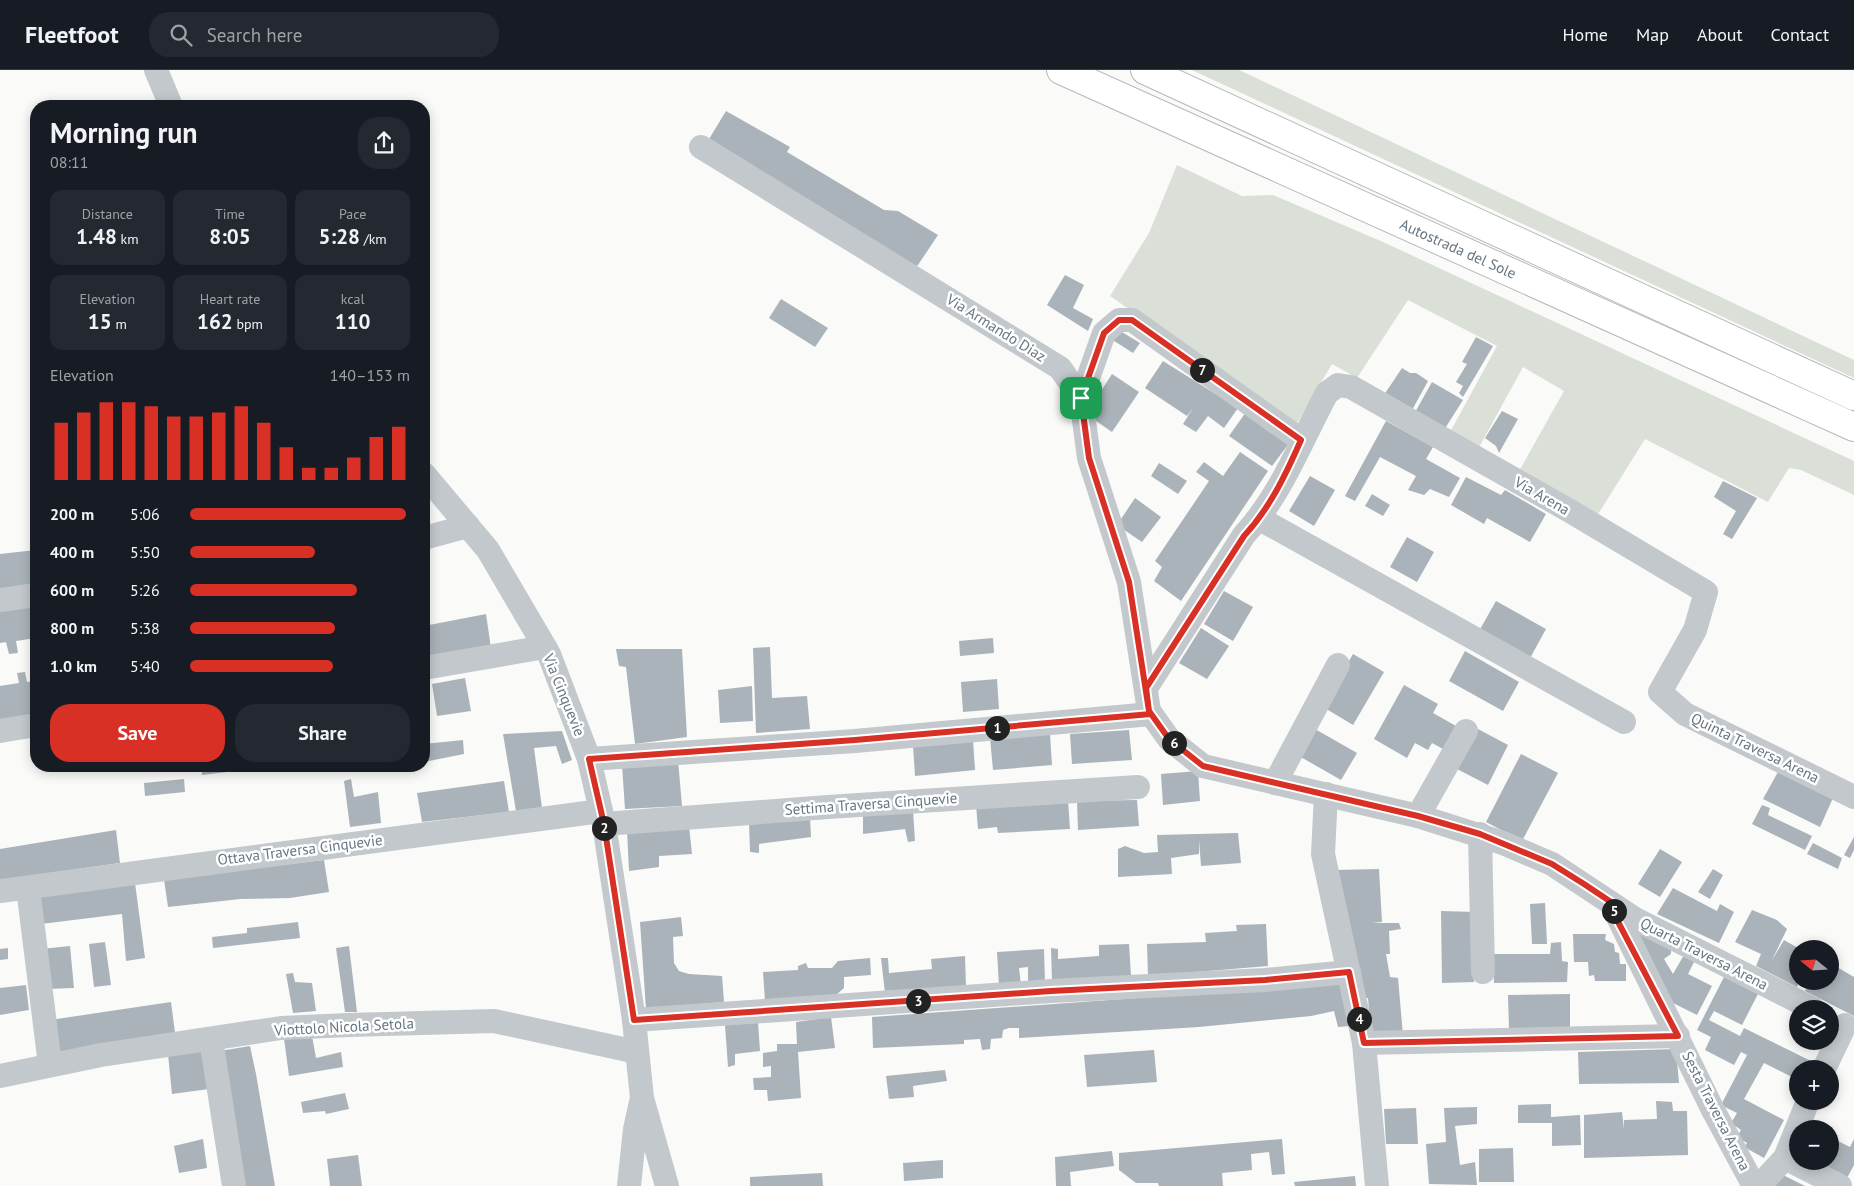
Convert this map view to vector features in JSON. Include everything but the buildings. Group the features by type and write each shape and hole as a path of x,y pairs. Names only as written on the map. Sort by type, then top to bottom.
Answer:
{"highway":[{"name":"Autostrada del Sole","path":"1061,70 1854,427"},
{"name":"Autostrada del Sole","path":"1154,74 1854,396"}],"street":[{"path":"156,70 168,100"},
{"name":"Via Armando Diaz","path":"701,147 1060,368 1081,398 1089,458 1129,582 1151,714 1169,739 1203,766 1418,816"},
{"path":"1081,398 1104,333 1119,320 1132,320 1301,440"},
{"name":"Via Arena","path":"1146,688 1244,536 1260,519 1326,393 1338,385 1351,387 1570,511 1706,592 1695,630 1660,692"},
{"name":"Via Cinquevie","path":"430,481 488,550 545,647 589,759 602,818 634,1020 642,1098 667,1186"},
{"path":"1260,519 1624,722"},
{"path":"430,536 468,526"},
{"path":"0,600 30,596"},
{"path":"430,667 545,647"},
{"path":"1275,782 1338,665"},
{"name":"Quinta Traversa Arena","path":"1660,692 1685,714 1854,797"},
{"path":"589,759 855,740 1151,714"},
{"path":"0,731 30,726"},
{"path":"1418,816 1466,731"},
{"name":"Settima Traversa Cinquevie","path":"602,818 1138,787"},
{"path":"1326,794 1323,854 1364,1043 1377,1186"},
{"name":"Quarta Traversa Arena","path":"1418,816 1480,834 1552,864 1635,919 1795,1000"},
{"name":"Ottava Traversa Cinquevie","path":"0,891 208,862 602,818"},
{"path":"1480,834 1483,972"},
{"path":"28,888 50,1066"},
{"name":"Sesta Traversa Arena","path":"1611,902 1616,918 1678,1036 1713,1110 1754,1186"},
{"path":"634,1020 1051,991 1265,980 1349,972"},
{"name":"Viottolo Nicola Setola","path":"0,1076 101,1055 281,1028 494,1021 637,1052"},
{"path":"1828,1060 1843,1024"},
{"name":"Sesta Traversa Arena","path":"1364,1043 1678,1036"},
{"path":"211,1039 234,1186"},
{"path":"629,1186 635,1129 642,1098"},
{"path":"1759,1186 1785,1158 1804,1110"},
{"path":"1785,1158 1840,1186"}],"shaded area":[{"path":"1192,70 1239,70 1854,360 1854,378"},
{"path":"1177,165 1242,196 1273,195 1383,242 1854,461 1854,495 1801,470 1789,468 1768,502 1645,439 1595,519 1518,473 1564,391 1523,367 1477,451 1449,434 1497,346 1408,300 1357,378 1332,364 1296,425 1110,296 1149,233"}],"route":[{"path":"1081,398 1089,458 1107,519 1129,582 1149,711 1151,714 855,740 589,759 604,824 634,1020 1051,991 1265,980 1349,972 1364,1043 1678,1036 1616,918 1611,902 1552,864 1480,834 1418,816 1203,766 1169,739 1149,711 1146,688 1244,536 1260,519 1283,478 1301,440 1132,320 1119,320 1104,333 1081,398"}]}
